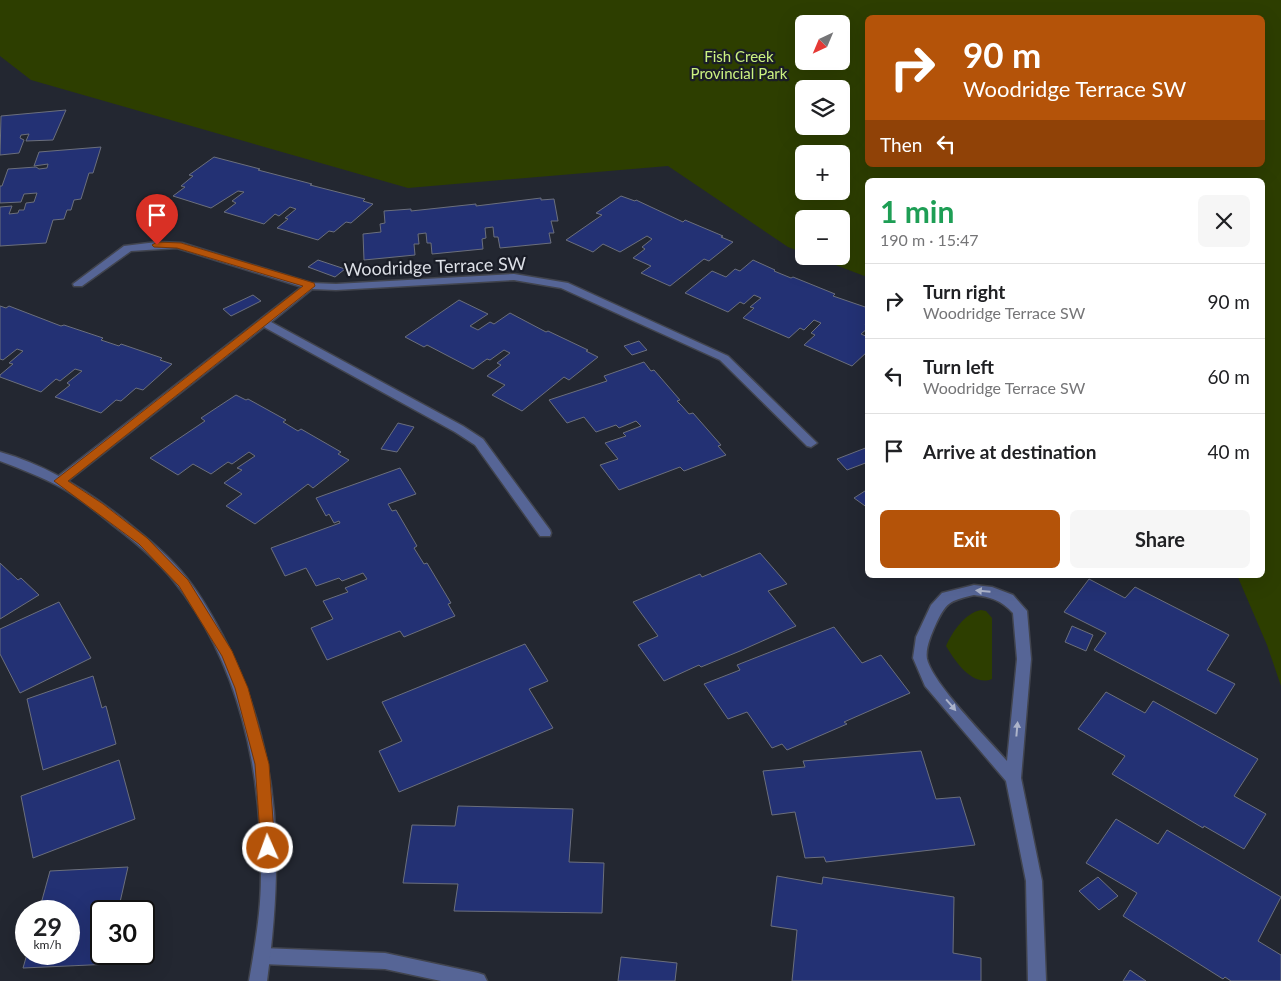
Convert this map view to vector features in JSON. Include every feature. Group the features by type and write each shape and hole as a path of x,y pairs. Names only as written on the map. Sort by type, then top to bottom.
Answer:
{"street":[{"name":"Woodridge Terrace SW","path":"78,284 128,248 178,245 310,286 336,287 514,277 564,285 724,358 811,442"},
{"path":"60,481 310,286"},
{"path":"263,322 459,429 479,442 544,533"},
{"path":"0,456 60,481 99,506 150,548 183,583 227,655 241,688 262,764 268,829 269,886 258,981"},
{"path":"1013,778 930,682 920,658 922,637 936,609 947,597 974,590 992,592 1008,599 1020,612 1024,659 1013,778 1034,881 1037,981"},
{"path":"262,956 385,962 478,981"}],"green space":[{"name":"Fish Creek Provincial Park","path":"0,0 1281,0 1281,686 1267,645 1238,578 1265,578 1265,178 865,178 865,276 836,265 850,265 850,210 795,210 795,250 788,247 668,166 408,188 31,80 0,56"},
{"path":"981,610 986,611 992,618 992,679 985,680 971,676 965,671 946,646 964,619"}],"building":[{"path":"66,110 53,140 26,141 29,134 21,135 20,138 24,140 19,153 0,155 1,116"},
{"path":"101,147 93,173 89,173 81,199 74,200 71,210 67,210 64,219 53,220 46,243 0,246 0,207 12,206 9,214 18,213 19,210 24,210 26,203 34,202 37,193 24,194 21,202 0,203 0,186 2,186 8,169 47,168 48,164 34,166 39,152"},
{"path":"214,157 365,199 363,201 373,204 351,223 346,222 334,232 329,231 318,240 277,228 296,209 290,207 279,216 275,214 264,224 224,212 236,203 232,201 244,192 238,191 211,208 173,196 185,187 181,186 193,176 189,175"},
{"path":"621,196 636,200 683,222 685,220 733,242 709,261 704,259 670,286 641,273 651,266 633,258 645,249 642,247 652,239 647,236 620,252 603,244 593,252 566,240 602,215 596,213"},
{"path":"541,198 541,200 554,199 558,221 551,221 554,233 549,233 551,243 500,248 498,237 494,237 493,227 485,228 486,238 482,239 483,249 432,254 431,243 427,243 426,233 418,234 419,244 414,244 415,255 364,260 363,234 381,232 380,224 385,223 384,211 411,209 411,211 476,204 476,206"},
{"path":"318,260 345,269 335,277 308,267"},
{"path":"753,260 774,271 835,294 833,296 865,307 865,331 861,334 865,336 865,354 852,366 804,345 815,335 811,333 821,323 814,320 804,330 800,328 789,338 743,318 754,308 750,307 761,298 754,295 744,304 740,302 728,312 685,293 712,271 726,277 735,269 740,271"},
{"path":"253,295 261,301 231,316 223,309"},
{"path":"459,300 488,314 470,326 478,330 490,322 494,324 510,313 546,332 548,331 588,350 586,351 598,357 569,380 564,377 522,411 492,395 505,385 487,376 501,365 497,363 510,353 504,350 473,369 427,345 424,347 405,337"},
{"path":"0,306 6,308 9,306 61,326 64,325 103,338 101,340 119,346 121,344 162,358 160,360 172,364 143,390 136,388 121,401 116,400 101,413 55,397 70,385 67,383 82,371 75,369 60,381 56,379 41,392 0,377 13,364 9,363 23,351 17,349 3,360 0,359"},
{"path":"639,341 647,350 632,355 624,346"},
{"path":"644,362 651,371 654,370 680,400 677,401 689,414 693,413 721,445 718,446 726,455 684,471 680,467 619,490 600,465 618,459 605,443 626,436 623,433 641,426 636,421 619,428 616,425 596,432 584,417 567,423 549,400 607,381 604,376"},
{"path":"236,395 246,400 248,399 286,420 283,422 298,431 301,429 341,452 338,454 349,460 313,488 308,484 255,524 226,506 242,494 224,483 242,470 237,468 255,456 249,452 232,464 228,462 211,474 193,464 178,475 150,458 205,421 201,418"},
{"path":"398,423 414,427 397,452 381,449"},
{"path":"865,448 865,463 847,470 837,459"},
{"path":"400,468 416,494 388,504 392,511 396,510 417,546 414,548 424,564 427,563 451,603 448,604 455,616 404,637 400,631 327,660 311,628 333,619 323,601 348,592 345,588 367,579 363,573 342,581 339,578 316,586 306,568 285,576 271,548 340,523 339,521 334,523 329,514 326,516 316,498"},
{"path":"865,491 865,506 854,498"},
{"path":"760,553 787,584 768,591 796,626 740,651 701,667 699,665 664,681 638,645 658,636 633,602 700,574 702,577"},
{"path":"0,563 18,580 21,578 39,595 0,619"},
{"path":"1089,579 1125,598 1135,587 1229,635 1207,670 1235,684 1216,714 1094,650 1106,633 1064,612"},
{"path":"59,602 91,658 20,693 0,654 0,629"},
{"path":"1072,626 1093,635 1086,651 1065,642"},
{"path":"834,627 862,663 881,655 910,693 844,722 847,724 787,750 782,744 772,748 747,712 728,719 704,684 740,670 737,665"},
{"path":"525,644 548,681 529,689 553,728 399,792 379,751 402,741 382,702"},
{"path":"93,676 102,708 106,706 116,744 43,770 27,699"},
{"path":"1106,692 1145,713 1153,701 1258,759 1234,796 1266,814 1244,849 1204,826 1203,828 1112,774 1125,756 1078,729"},
{"path":"921,751 936,799 960,797 975,845 826,862 824,857 805,858 795,812 772,815 763,771 805,767 803,761"},
{"path":"119,760 135,819 33,858 21,796"},
{"path":"458,806 573,809 569,862 604,863 602,913 454,911 458,884 403,883 412,825 455,826"},
{"path":"1116,819 1158,844 1167,830 1281,897 1258,941 1281,955 1281,981 1231,981 1225,977 1223,979 1123,916 1137,893 1086,863"},
{"path":"128,867 120,900 90,900 90,965 23,968 24,965 80,965 80,900 42,900 50,871"},
{"path":"777,876 822,884 823,877 954,897 953,953 981,958 981,981 792,981 797,930 771,926"},
{"path":"1098,877 1118,896 1099,910 1079,891"},
{"path":"621,957 677,963 675,981 618,981"},
{"path":"1130,970 1146,981 1123,981"}],"route":[{"path":"157,245 178,245 310,286 60,481 99,506 143,541 183,583 210,625 227,655 241,688 262,764 268,848"}]}
